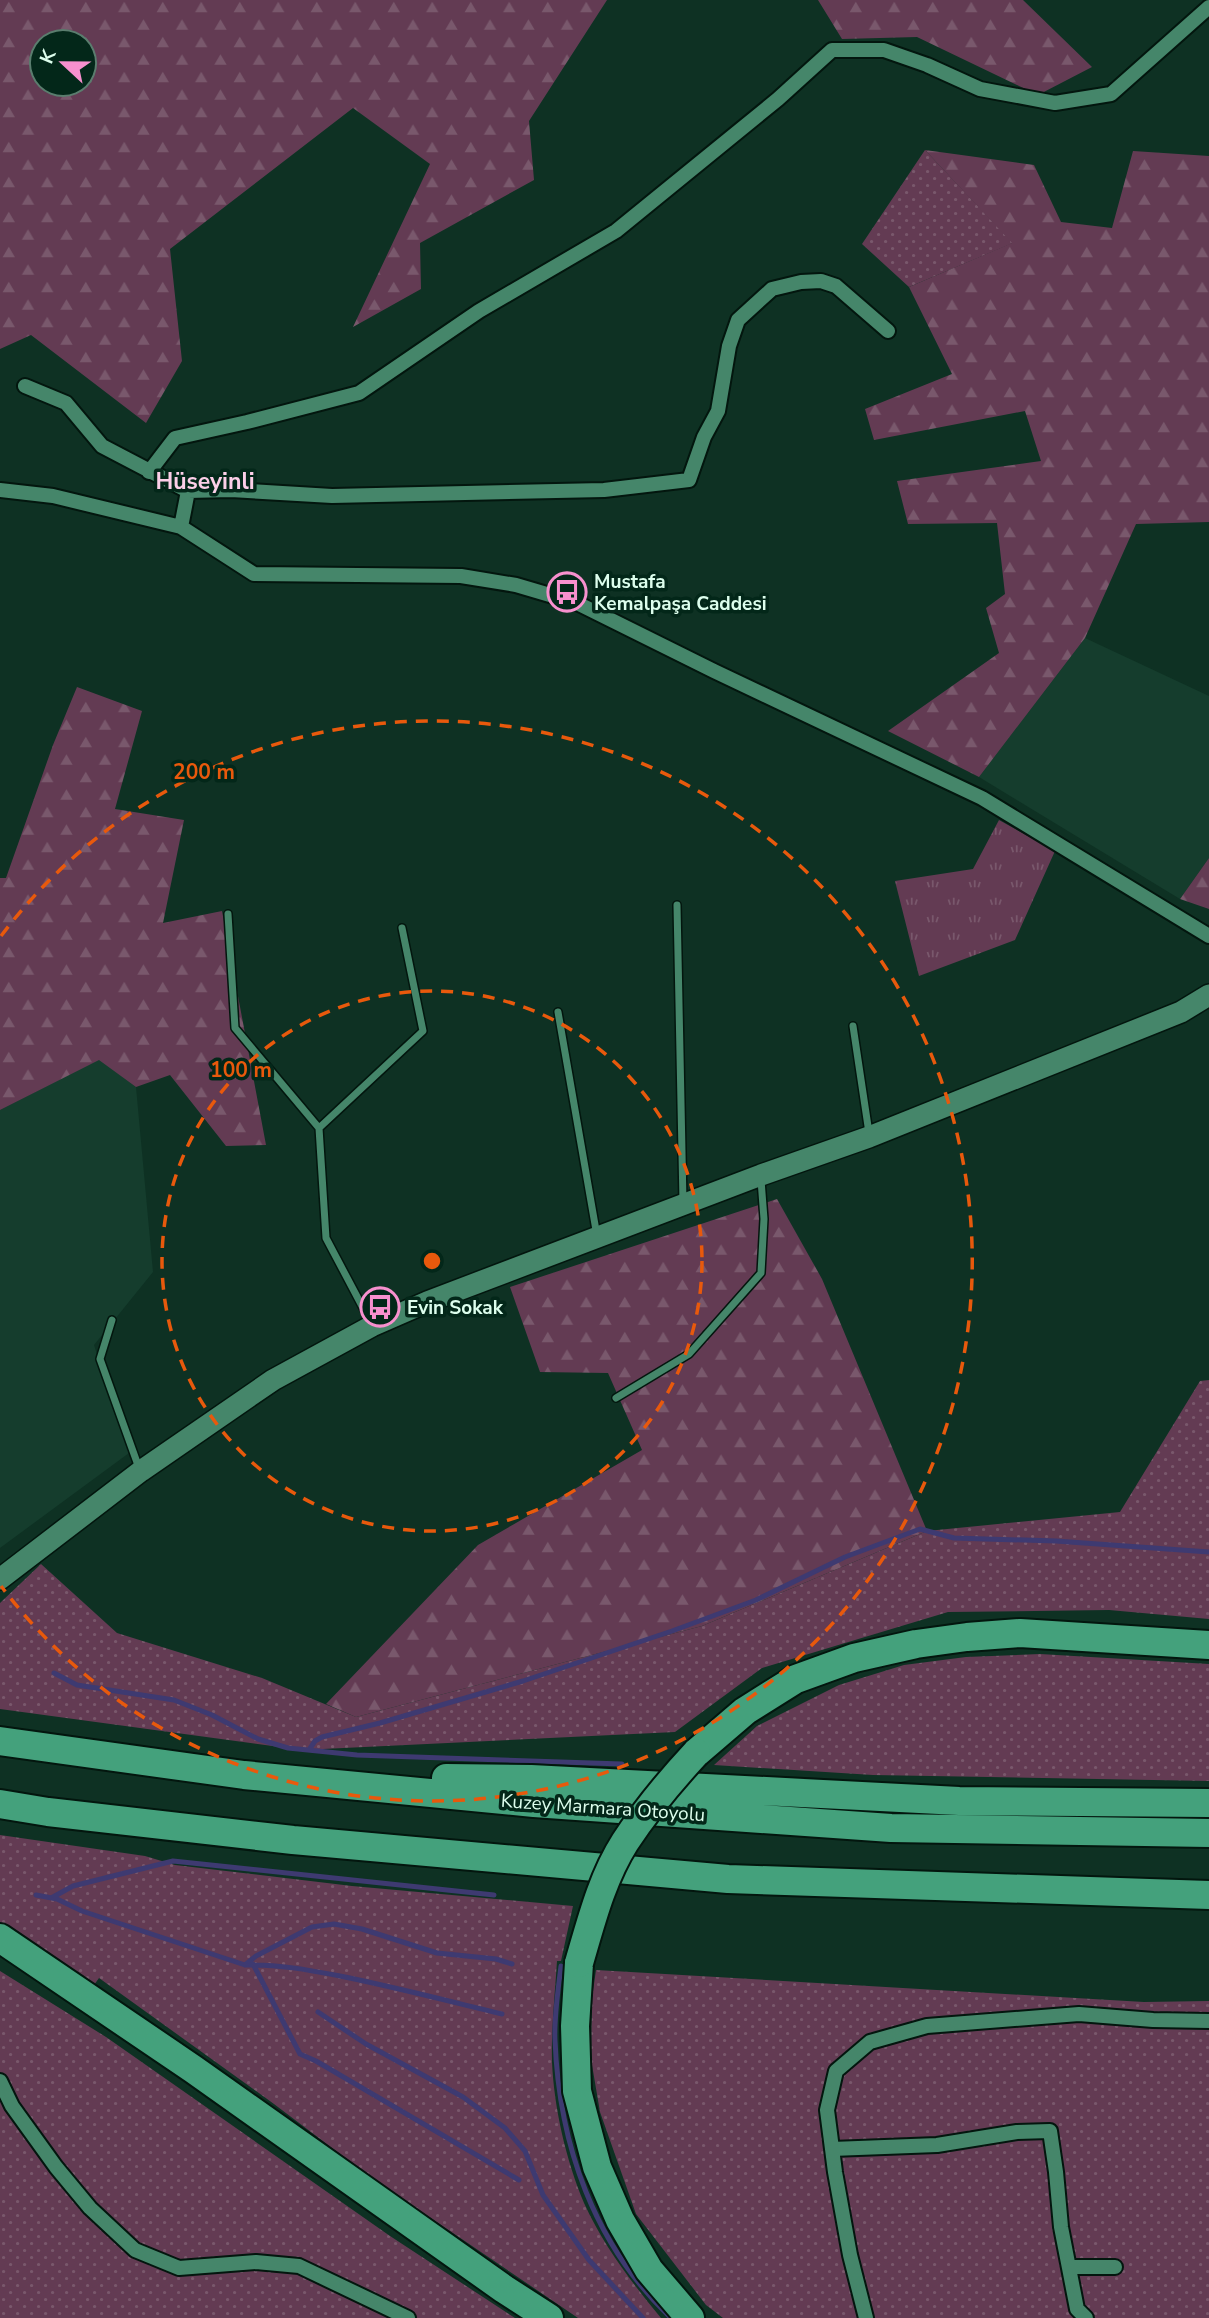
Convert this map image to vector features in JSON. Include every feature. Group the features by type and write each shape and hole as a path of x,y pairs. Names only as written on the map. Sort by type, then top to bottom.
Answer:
{"highway":[{"path":"691,2318 649,2270 620,2220 597,2167 577,2091 575,2026 579,1963 604,1886 624,1844 658,1795 696,1753 744,1711 796,1679 854,1658 916,1644 1020,1633 1209,1644"},
{"name":"Kuzey Marmara Otoyolu","path":"0,1741 244,1776 534,1803 891,1828 1209,1833"},
{"path":"244,1776 531,1779 959,1801 1209,1803"},
{"path":"0,1804 293,1840 728,1879 1209,1895"},
{"path":"0,1938 205,2077 504,2290 549,2318"}],"main road":[{"path":"0,1579 141,1471 273,1380 372,1326 427,1302 761,1175 869,1138 1181,1012 1209,995"}],"street":[{"path":"149,472 175,438 359,393 479,311 616,232 778,99 832,50 884,50 927,65 981,89 1055,103 1111,94 1209,7"},
{"path":"25,386 66,403 102,446 188,491 231,490 332,496 604,490 689,480 704,437 718,411 729,346 738,320 772,289 821,281 836,286 888,331"},
{"path":"0,490 53,496 181,527 254,575 461,576 516,585 576,603 982,798 1209,936"},
{"path":"181,527 188,491"},
{"path":"866,2318 849,2255 827,2110 836,2071 870,2042 927,2026 1079,2014 1209,2021"},
{"path":"0,2081 12,2106 56,2167 90,2208 135,2250 179,2268 256,2262 299,2266 408,2318"},
{"path":"832,2149 937,2145 1017,2132 1050,2131 1061,2227 1077,2309 1086,2318"},
{"path":"1069,2266 1115,2267"}],"lane":[{"path":"677,905 683,1205"},
{"path":"228,914 235,1028 319,1128 326,1238 372,1326"},
{"path":"319,1128 423,1031 402,928"},
{"path":"558,1012 597,1238"},
{"path":"853,1026 869,1138"},
{"path":"616,1398 689,1354 761,1273 764,1219 761,1175"},
{"path":"112,1320 100,1359 141,1471"}],"shaded area":[{"path":"1085,638 1209,696 1209,858 1180,899 979,777"},
{"path":"99,1059 136,1087 153,1272 94,1345 129,1453 0,1548 0,1110"}],"green space":[{"path":"0,0 607,0 529,121 534,180 420,243 421,289 353,327 430,164 353,108 170,249 182,361 146,423 31,335 0,349"},
{"path":"818,0 1023,0 1092,67 1038,95 917,37 842,39"},
{"path":"925,150 1013,243 909,287 862,244"},
{"path":"925,150 1034,165 1061,222 1112,228 1133,151 1209,156 1209,522 1136,524 1085,638 979,777 888,731 999,653 986,608 1005,594 997,523 908,524 897,481 1041,461 1025,411 874,440 865,409 952,374 909,287 1012,243"},
{"path":"77,687 142,711 115,809 184,820 163,923 222,911 266,1145 226,1146 170,1075 136,1087 99,1060 0,1110 0,878 6,878 53,745"},
{"path":"999,820 1055,851 1015,940 919,976 895,881 973,869"},
{"path":"1209,858 1209,909 1180,899"},
{"path":"777,1199 822,1279 927,1531 702,1626 356,1717 326,1704 478,1545 642,1450 608,1373 540,1372 510,1287"},
{"path":"1209,1380 1209,1619 1109,1610 948,1612 762,1668 675,1732 302,1750 0,1709 0,1603 41,1564 117,1633 262,1678 356,1717 702,1626 927,1531 1120,1512 1200,1381"},
{"path":"1040,1654 1209,1664 1209,1781 873,1775 714,1765 757,1726 839,1685 904,1665 966,1657"},
{"path":"0,1835 145,1856 175,1865 352,1886 573,1906 561,1961 557,1961 553,2024 553,2080 562,2134 584,2203 600,2234 661,2318 578,2318 369,2176 99,1978 94,1985 0,1926"},
{"path":"596,1970 1144,2002 1209,2001 1209,2318 723,2318 706,2305 636,2214 600,2112 591,2059 592,1998"},
{"path":"0,1971 106,2037 390,2236 515,2318 0,2318"}],"waterway":[{"path":"309,1750 315,1741 322,1737 523,1681 672,1631 756,1600 845,1557 920,1529 954,1538 1056,1541 1209,1552"},
{"path":"54,1673 77,1685 174,1700 212,1715 258,1739 288,1748 357,1755 622,1764"},
{"path":"53,1897 73,1886 173,1861 494,1895"},
{"path":"36,1895 57,1899 82,1911 245,1965 281,1966 328,1974 502,2014"},
{"path":"245,1965 256,1956 312,1927 334,1924 362,1929 437,1953 496,1959 512,1964"},
{"path":"253,1964 300,2054 519,2180"},
{"path":"561,1966 555,2040 558,2079 573,2155 602,2226 621,2259 671,2318"},
{"path":"318,2012 366,2044 463,2097 505,2128 525,2151 543,2195 589,2260 643,2318"}],"place":[{"name":"Mustafa Kemalpaşa Caddesi","path":"567,592"},
{"name":"Evin Sokak","path":"380,1307"}],"district":[{"name":"Hüseyinli","path":"205,481"}]}
